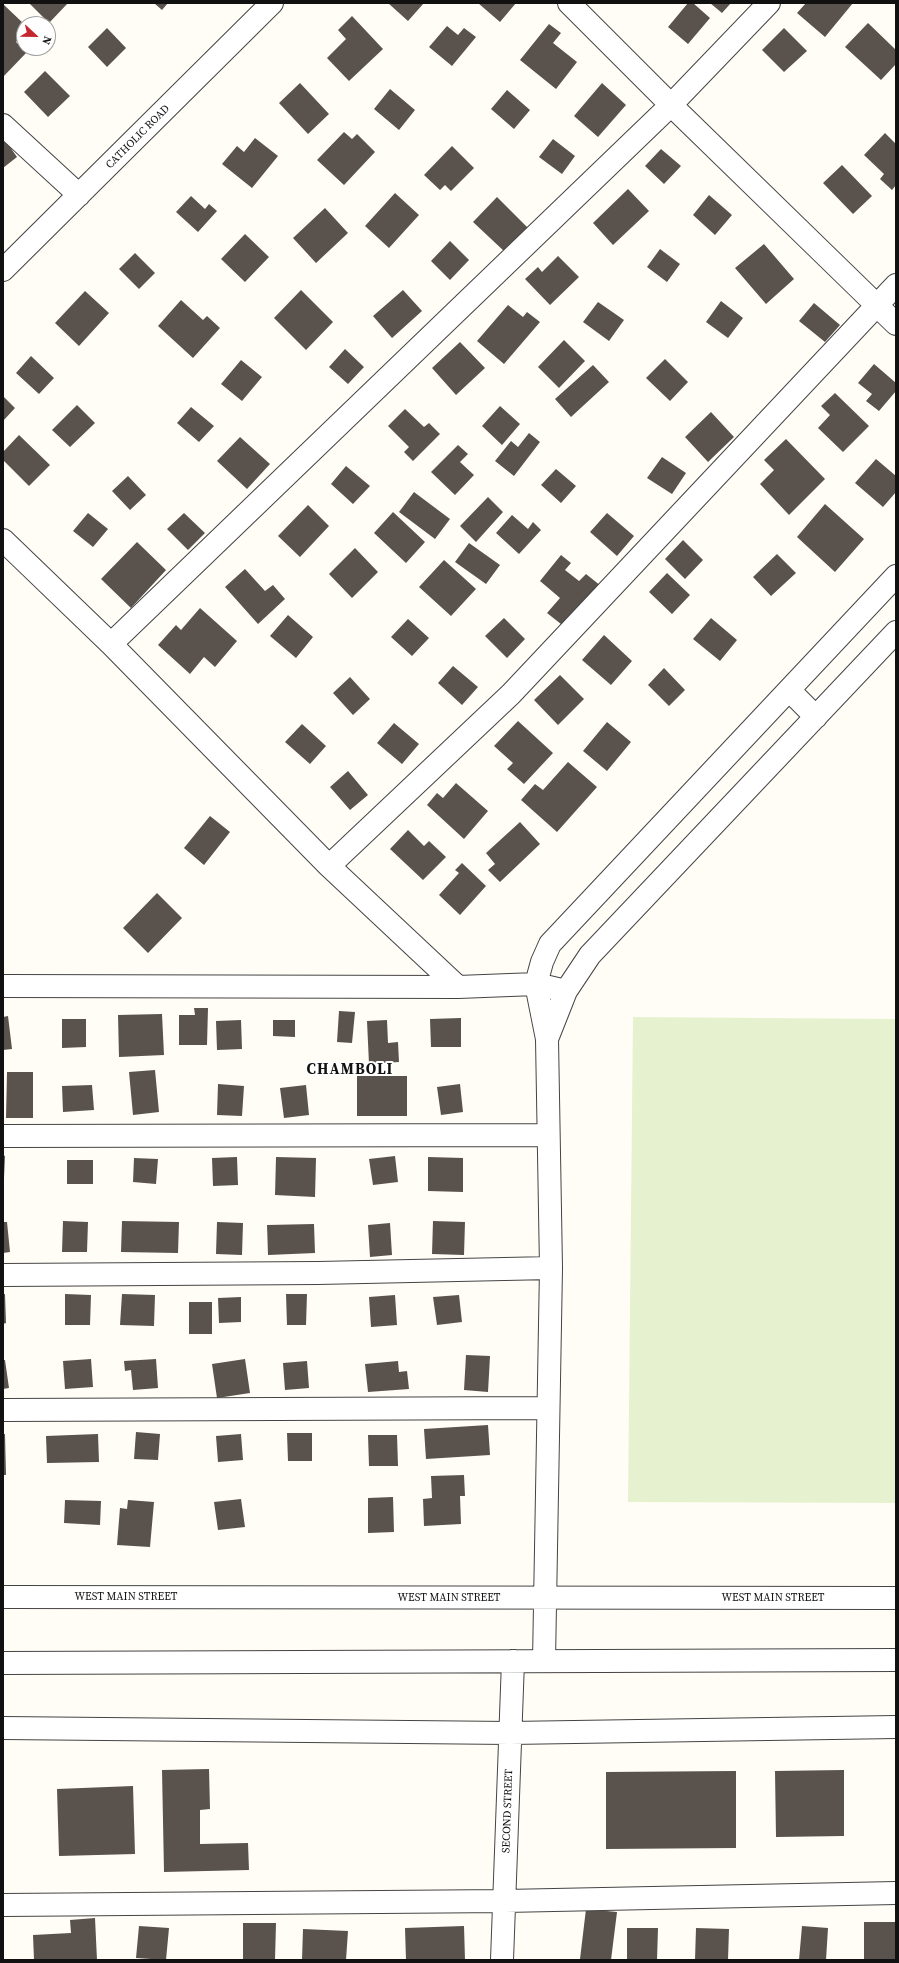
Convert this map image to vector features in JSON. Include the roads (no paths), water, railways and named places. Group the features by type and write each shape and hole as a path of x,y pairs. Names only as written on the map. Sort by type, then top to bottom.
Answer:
{"street":[{"name":"CATHOLIC ROAD","path":"3,270 272,3"},
{"path":"569,3 671,105 896,324"},
{"path":"111,644 671,105 770,3"},
{"path":"3,125 79,195"},
{"path":"329,866 511,694 896,285"},
{"path":"3,540 111,644 329,866 458,987"},
{"path":"544,1661 551,1268 546,1039 536,984 542,962 550,944 896,576"},
{"path":"546,1039 566,991 590,955 896,632"},
{"path":"789,690 816,717"},
{"path":"3,986 458,987 536,984 566,991"},
{"path":"3,1136 548,1135"},
{"path":"3,1275 318,1273 551,1268"},
{"path":"3,1410 548,1408"},
{"name":"WEST MAIN STREET","path":"3,1597 546,1599 896,1598"},
{"path":"3,1663 896,1660"},
{"name":"SECOND STREET","path":"502,1960 513,1661"},
{"path":"3,1728 510,1733 896,1727"},
{"path":"3,1905 505,1901 896,1893"}],"district":[{"name":"CHAMBOLI","path":"350,1070"}]}
